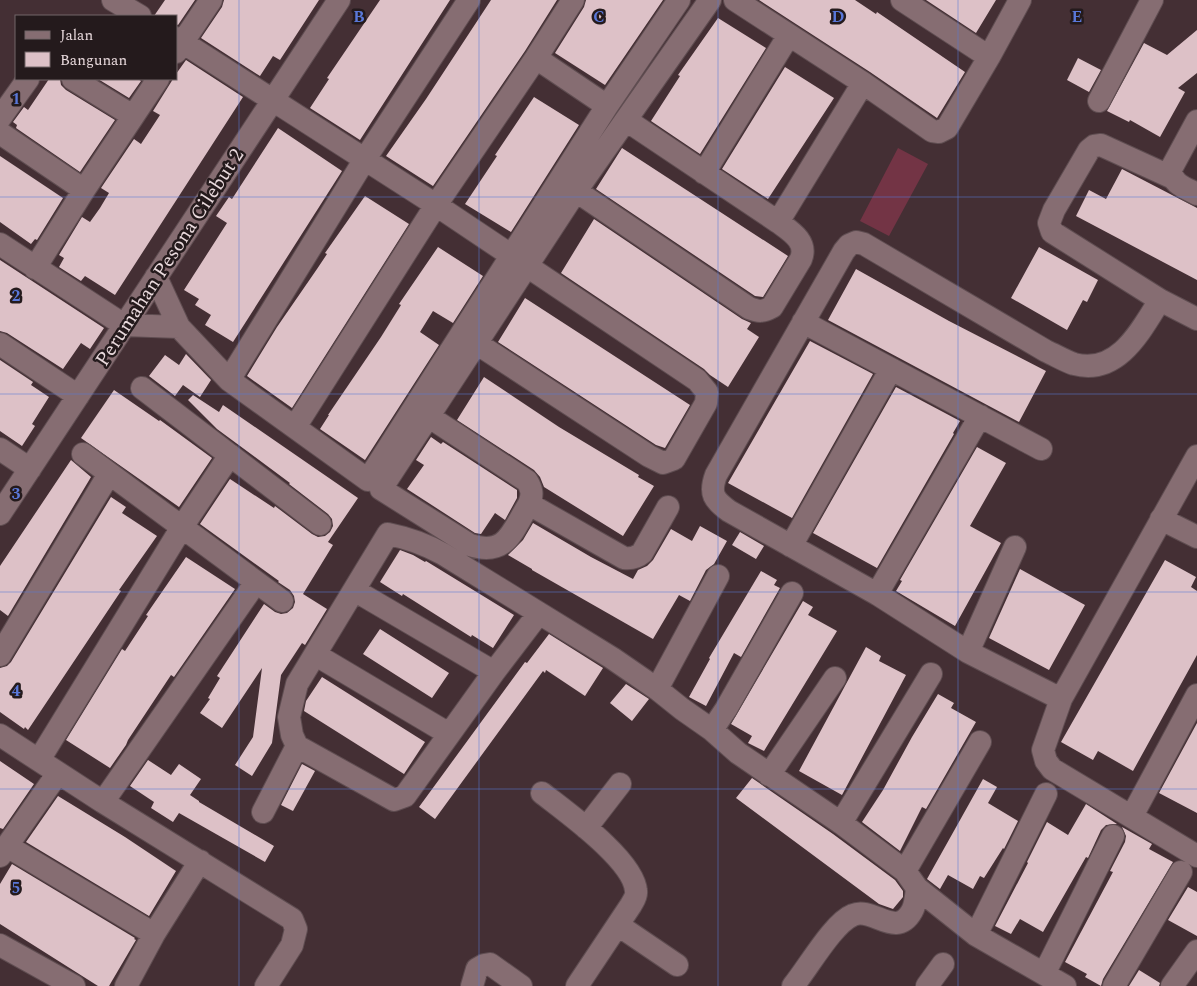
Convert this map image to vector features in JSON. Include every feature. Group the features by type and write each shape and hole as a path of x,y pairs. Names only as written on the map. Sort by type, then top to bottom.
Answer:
{"street":[{"path":"114,0 138,15"},
{"path":"211,0 178,44 272,99 365,159 697,380 707,396 706,403 674,459 663,462 649,456 476,343"},
{"name":"Perumahan Pesona Cilebut 2","path":"0,514 339,0"},
{"path":"229,380 365,159 469,0"},
{"path":"295,427 436,205 574,0"},
{"path":"428,416 526,481 532,489 529,504 506,542 491,549 482,549 470,545 381,489 428,416 476,343 519,260 607,106 679,0"},
{"path":"156,276 180,326 229,380 368,480 519,260 576,191 710,0"},
{"path":"735,0 863,83 932,131 939,132 947,128 1020,0"},
{"path":"902,0 989,57"},
{"path":"1098,101 1152,0"},
{"path":"704,173 789,35"},
{"path":"536,58 607,106"},
{"path":"0,118 27,80"},
{"path":"75,80 133,116"},
{"path":"35,268 157,80"},
{"path":"778,222 863,83"},
{"path":"576,191 749,308 765,311 772,307 804,252 800,240 778,222 626,120"},
{"path":"1171,176 1172,169 1197,121"},
{"path":"0,133 84,190"},
{"path":"1197,194 1176,182 1171,176 1101,145 1094,146 1089,150 1054,210 1049,223 1052,232 1160,300 1197,319"},
{"path":"1061,699 968,652 877,594 724,507 714,496 712,486 716,475 844,251 849,245 856,242 864,244 1046,351 1075,364 1097,366 1117,357 1135,338 1160,300"},
{"path":"0,244 124,325 180,326"},
{"path":"803,322 1041,449"},
{"path":"0,344 78,396"},
{"path":"791,546 891,369"},
{"path":"142,388 320,524"},
{"path":"877,594 980,416"},
{"path":"0,449 30,469"},
{"path":"82,454 282,601"},
{"path":"39,760 182,527 230,455"},
{"path":"1197,456 1061,699 1043,750 1046,761 1052,769 1197,856"},
{"path":"0,654 109,474"},
{"path":"529,504 624,558 631,559 638,557 642,553 668,507"},
{"path":"1161,519 1197,537"},
{"path":"538,614 405,796 394,800 297,746 292,735 289,717 297,684 388,534 406,538 425,545 612,658 657,688 682,710 712,730 738,753 841,823 976,935 1066,986"},
{"path":"968,652 1015,547"},
{"path":"657,688 718,576"},
{"path":"103,802 256,582"},
{"path":"354,590 494,672"},
{"path":"712,730 726,709 792,593"},
{"path":"316,654 449,734"},
{"path":"841,823 931,674"},
{"path":"769,775 835,678"},
{"path":"1132,816 1197,695"},
{"path":"0,735 103,802 292,919 296,929 292,945 266,986"},
{"path":"793,986 835,929 854,914 865,914 894,923 901,921 913,909 911,880 980,742"},
{"path":"263,812 297,746"},
{"path":"58,773 4,851 154,934"},
{"path":"586,828 620,784"},
{"path":"542,793 615,854 634,883 637,893 577,986"},
{"path":"976,935 1046,794"},
{"path":"1044,974 1113,836"},
{"path":"126,986 154,934 200,861"},
{"path":"1114,986 1181,872"},
{"path":"618,925 677,965"},
{"path":"0,945 74,986"},
{"path":"1172,986 1197,951"},
{"path":"472,986 477,969 490,964 521,986"},
{"path":"927,986 942,964"}],"shaded area":[{"path":"898,148 928,164 889,236 860,221"}],"building":[{"path":"165,0 195,0 178,25 178,15 155,15"},
{"path":"224,0 319,0 280,60 273,56 260,76 201,38 222,7"},
{"path":"380,0 450,0 360,140 310,108 329,79 327,78"},
{"path":"491,0 557,0 525,51 433,186 386,156"},
{"path":"586,0 663,0 605,85 555,53 584,7"},
{"path":"759,0 855,0 876,14 877,12 965,72 937,118"},
{"path":"926,0 996,0 976,33"},
{"path":"718,18 766,48 700,154 651,121 680,76 678,75"},
{"path":"1197,30 1197,73 1178,88 1185,92 1160,137 1130,120 1129,122 1107,111 1144,43 1167,55"},
{"path":"1078,58 1101,70 1089,92 1067,80"},
{"path":"186,60 243,97 115,295 85,276 81,281 59,267 64,258 59,255 82,217 90,222 100,208 109,193 101,188 134,139 141,144 160,115 153,111 172,80 178,80 178,71"},
{"path":"785,67 834,98 768,199 722,169"},
{"path":"48,80 60,80 61,85 66,90 115,120 80,172 16,128 17,125 13,122 24,107 28,110"},
{"path":"100,80 140,80 141,81 129,98"},
{"path":"534,97 579,125 511,232 465,204"},
{"path":"278,128 342,171 233,342 205,325 211,315 195,305 199,299 184,290 227,223 216,216 229,197 232,199"},
{"path":"622,148 788,256 763,297 755,296 596,189"},
{"path":"0,156 63,198 37,240 35,239 31,244 0,222"},
{"path":"1122,169 1197,208 1197,280 1076,216 1089,190 1106,199"},
{"path":"365,196 409,224 292,408 247,376 277,327 327,254 325,253"},
{"path":"594,219 742,319 751,323 747,329 759,337 728,387 561,273"},
{"path":"438,247 483,276 453,323 433,311 420,332 439,345 365,460 320,429 381,337 401,305 399,304"},
{"path":"1039,247 1098,280 1087,302 1083,300 1067,330 1011,298"},
{"path":"0,260 104,328 90,349 81,343 63,369 7,333 0,331"},
{"path":"856,269 949,321 1046,371 1019,422 828,320"},
{"path":"525,298 690,405 665,448 656,445 498,342"},
{"path":"810,341 873,374 792,518 728,483"},
{"path":"186,354 211,380 200,397 183,385 175,396 149,376 165,355 179,365"},
{"path":"0,360 33,382 31,385 49,397 32,424 35,426 22,446 0,431"},
{"path":"484,377 559,427 654,486 623,536 544,487 540,477 534,470 457,420"},
{"path":"896,387 960,421 877,568 813,533"},
{"path":"114,390 160,420 212,458 179,507 81,438"},
{"path":"193,395 219,412 223,405 358,498 328,542 333,545 303,594 327,609 305,645 302,643 281,675 272,743 252,776 235,765 253,737 262,668 222,728 200,713 210,699 208,698 220,678 217,676 264,604 275,612 287,613 293,608 294,596 279,581 200,524 230,479 274,508 275,506 318,537 325,536 330,532 333,526 332,519 290,483 217,429 188,400"},
{"path":"431,437 441,444 443,442 517,490 517,498 505,520 495,513 481,534 475,533 407,489 424,465 416,460"},
{"path":"977,447 1006,463 970,526 1001,543 955,626 896,591 902,581 900,580"},
{"path":"71,460 91,477 8,616 0,610 0,566"},
{"path":"111,497 126,507 122,513 157,536 119,590 121,591 28,730 25,727 24,729 0,712 0,668 7,666 11,662"},
{"path":"533,523 633,579 638,570 647,566 653,560 671,529 692,541 700,526 727,541 714,564 706,570 690,601 679,595 653,639 508,555 523,540"},
{"path":"740,532 764,546 756,559 732,545"},
{"path":"400,550 426,561 514,615 493,648 472,635 471,637 403,594 402,596 380,582"},
{"path":"186,557 235,589 174,677 171,675 110,768 66,740 122,649 125,651 148,616 146,615"},
{"path":"1165,560 1196,577 1191,587 1197,591 1197,655 1133,771 1098,751 1093,760 1061,742"},
{"path":"1020,569 1085,605 1049,670 989,638"},
{"path":"761,571 777,580 774,585 780,588 741,657 734,653 706,706 689,697 709,658"},
{"path":"803,601 813,607 808,615 837,631 764,751 748,743 752,736 731,724"},
{"path":"380,629 449,673 432,698 363,654"},
{"path":"549,634 603,668 585,696 546,670 545,673 543,671 435,819 419,807 525,662 527,663"},
{"path":"866,647 881,656 879,661 906,675 842,795 799,771"},
{"path":"322,677 425,742 404,774 304,711 306,701"},
{"path":"626,684 649,699 632,721 610,703"},
{"path":"938,694 954,703 951,708 976,722 926,809 922,807 900,851 862,822 883,790"},
{"path":"1197,723 1197,813 1159,793"},
{"path":"148,760 171,775 179,764 201,779 190,795 274,846 265,862 179,813 173,822 151,808 154,802 130,786"},
{"path":"0,761 34,784 3,829 0,828"},
{"path":"302,764 315,771 293,811 281,805"},
{"path":"752,778 895,880 903,891 903,897 893,909 879,904 736,798"},
{"path":"983,779 997,787 988,803 1018,821 1004,849 984,878 980,876 973,889 948,875 940,889 927,879"},
{"path":"58,796 176,871 149,916 26,842"},
{"path":"1086,804 1117,824 1106,825 1101,830 1088,858 1086,857 1043,932 1020,919 1011,934 995,926 1047,822 1068,835"},
{"path":"1122,827 1152,844 1149,849 1173,862 1103,979 1101,986 1085,977 1087,974 1065,962 1113,872 1110,871 1125,842 1126,836"},
{"path":"12,864 135,938 136,940 109,986 98,986 0,924 0,884"},
{"path":"1188,887 1197,892 1197,936 1168,920"},
{"path":"1139,970 1160,983 1159,986 1129,986"}]}
